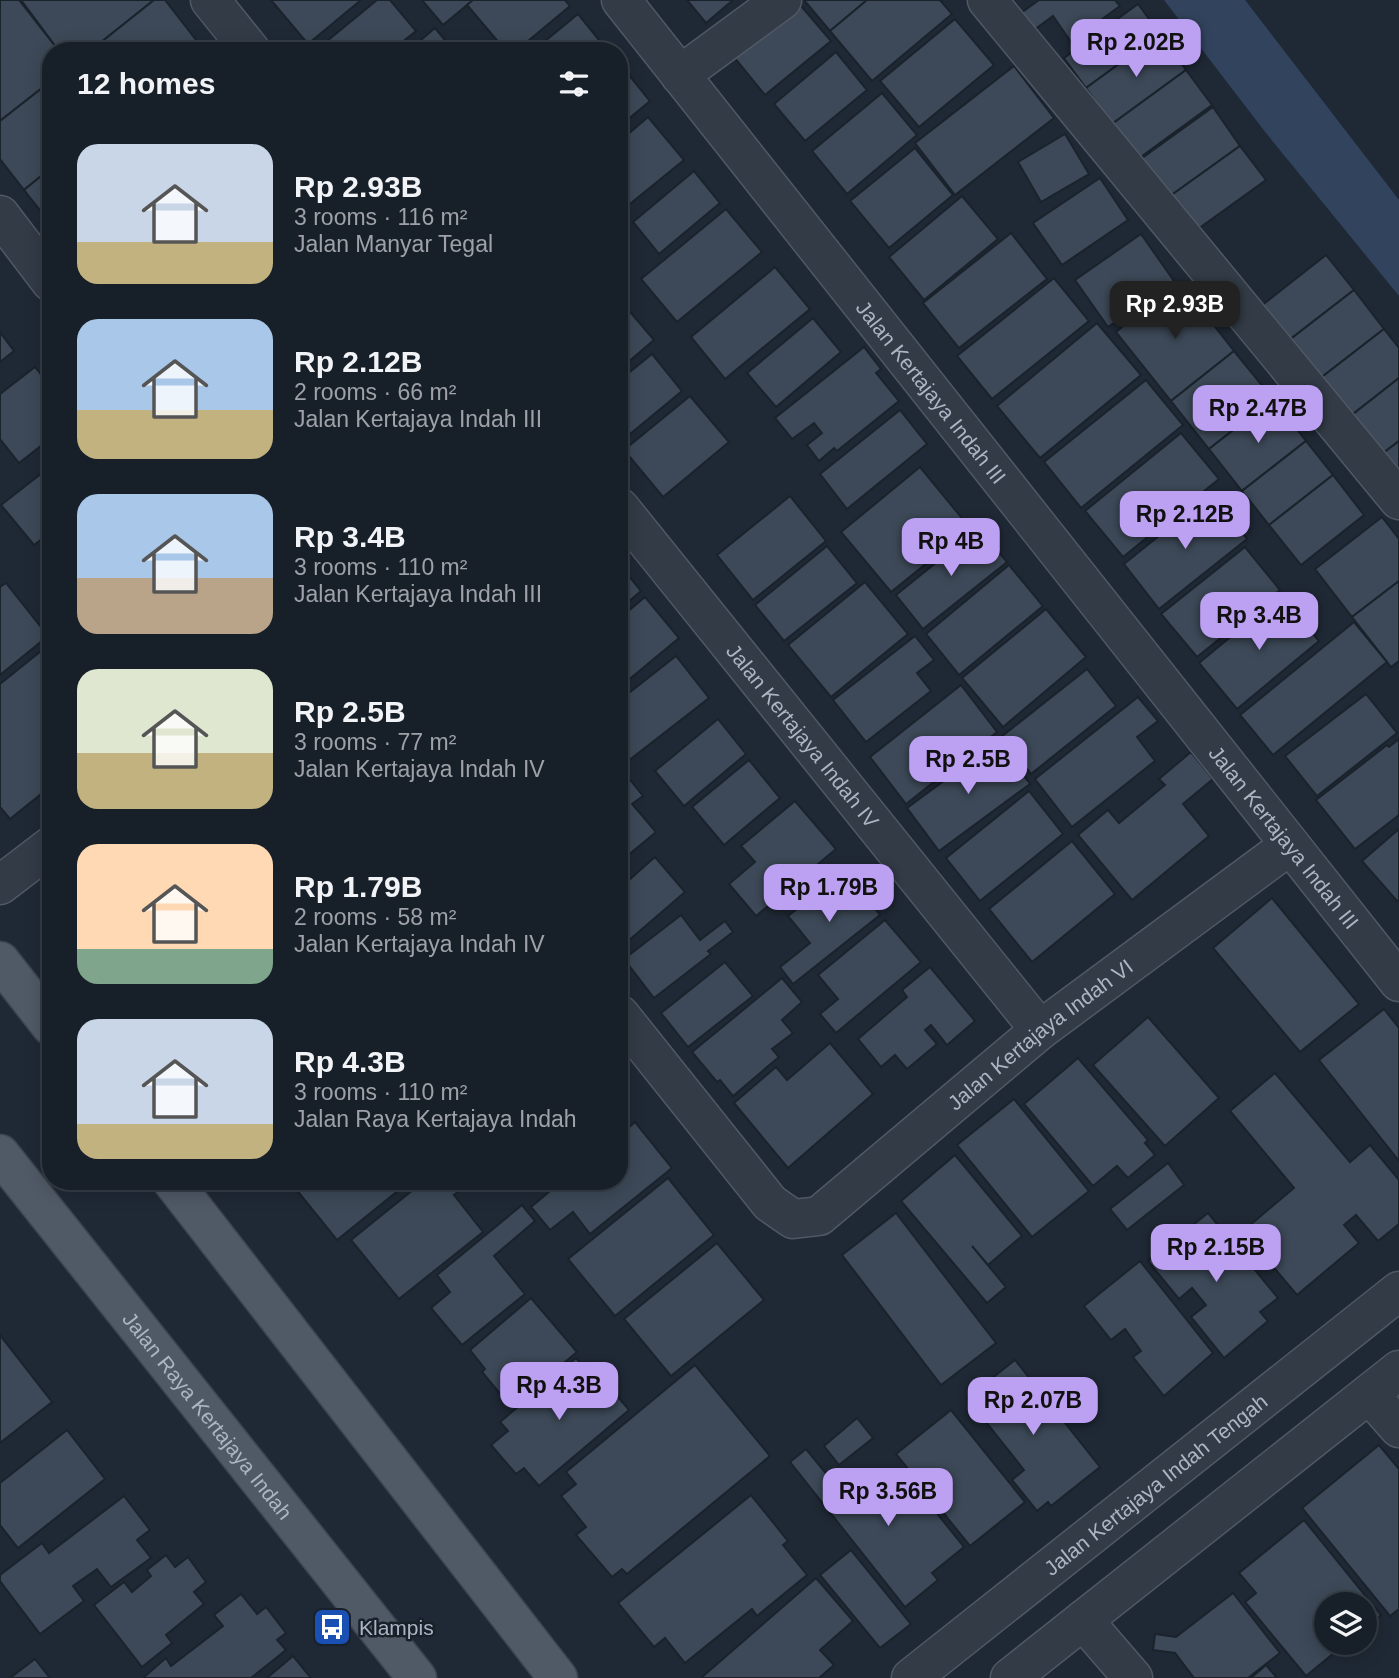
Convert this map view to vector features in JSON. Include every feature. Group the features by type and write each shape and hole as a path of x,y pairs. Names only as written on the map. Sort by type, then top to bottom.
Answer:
{"main road":[{"path":"0,961 42,1015"},
{"name":"Jalan Raya Kertajaya Indah","path":"0,1154 417,1678"},
{"path":"179,1190 558,1678"}],"street":[{"path":"210,0 244,42"},
{"name":"Jalan Kertajaya Indah III","path":"621,0 1399,982"},
{"path":"680,75 782,0"},
{"path":"987,0 1399,500"},
{"path":"0,215 42,270"},
{"name":"Jalan Kertajaya Indah IV","path":"628,518 1040,1030"},
{"name":"Jalan Kertajaya Indah VI","path":"628,1025 770,1203 793,1219 819,1216 1040,1030 1290,845"},
{"path":"0,885 42,853"},
{"name":"Jalan Kertajaya Indah Tengah","path":"912,1678 1399,1292"},
{"path":"1010,1678 1399,1370"},
{"path":"1369,1394 1399,1428"},
{"path":"1083,1620 1133,1678"}],"water":[{"path":"1164,0 1245,0 1399,200 1399,296 1266,133"}],"building":[{"path":"0,0 19,0 52,42 42,42 42,88 0,121"},
{"path":"21,0 154,0 101,42 52,42"},
{"path":"154,0 165,0 198,42 101,42"},
{"path":"271,0 361,0 310,42 306,42"},
{"path":"377,0 390,0 416,31 402,42 326,42"},
{"path":"422,0 473,0 443,25"},
{"path":"473,0 565,0 570,6 527,42 498,42 467,5"},
{"path":"687,0 733,0 706,23"},
{"path":"796,0 831,41 765,95 729,51"},
{"path":"804,0 867,0 830,31"},
{"path":"867,0 940,0 952,14 872,81 830,31"},
{"path":"1039,0 1115,0 1120,6 1071,42 1053,16 1034,30 1021,13"},
{"path":"1138,4 1160,34 1086,88 1064,58"},
{"path":"578,14 601,42 544,42"},
{"path":"955,19 994,65 919,127 880,81"},
{"path":"435,28 447,42 419,42"},
{"path":"1160,34 1186,70 1112,124 1086,88"},
{"path":"836,52 867,90 805,141 774,104"},
{"path":"1014,66 1054,118 955,195 915,143"},
{"path":"1186,70 1212,105 1138,159 1112,124"},
{"path":"628,74 650,101 628,119"},
{"path":"42,88 42,175 24,190 0,159 0,121"},
{"path":"882,93 917,135 847,194 812,151"},
{"path":"1213,107 1240,146 1166,199 1138,161"},
{"path":"648,117 684,160 628,206 628,134"},
{"path":"1065,134 1089,174 1041,202 1018,162"},
{"path":"1240,146 1266,180 1191,234 1166,199"},
{"path":"915,148 953,195 889,248 850,201"},
{"path":"694,171 720,203 659,254 633,222"},
{"path":"42,175 42,213 24,190"},
{"path":"1100,178 1128,220 1062,265 1033,223"},
{"path":"962,196 998,239 924,300 889,257"},
{"path":"726,209 762,252 677,322 641,279"},
{"path":"1011,233 1047,279 959,348 923,303"},
{"path":"1141,234 1174,281 1108,327 1075,280"},
{"path":"1326,255 1354,290 1288,341 1261,306"},
{"path":"775,267 810,309 725,379 691,337"},
{"path":"1054,278 1089,321 992,399 957,356"},
{"path":"1179,281 1234,351 1171,401 1116,332"},
{"path":"1354,290 1384,329 1318,380 1288,341"},
{"path":"628,309 654,340 628,362"},
{"path":"813,318 841,352 776,407 747,373"},
{"path":"1097,323 1141,375 1040,458 997,406"},
{"path":"1384,329 1399,348 1399,378 1348,418 1318,380"},
{"path":"0,332 14,351 0,362"},
{"path":"864,347 881,369 876,373 899,401 837,451 834,448 819,461 807,445 822,433 814,423 792,439 775,418"},
{"path":"1234,351 1273,399 1209,449 1171,401"},
{"path":"652,354 682,391 628,436 628,374"},
{"path":"35,367 42,376 42,445 19,463 0,439 0,394"},
{"path":"1399,378 1399,441 1378,457 1348,418"},
{"path":"1146,380 1183,425 1081,508 1044,462"},
{"path":"690,396 729,442 663,497 628,455 628,447"},
{"path":"1273,399 1306,441 1242,491 1209,449"},
{"path":"900,410 927,444 847,509 820,474"},
{"path":"1181,433 1219,479 1123,557 1085,511"},
{"path":"1306,441 1333,475 1269,525 1242,491"},
{"path":"1399,441 1399,484 1378,457"},
{"path":"920,467 970,528 891,592 841,532"},
{"path":"42,473 42,539 34,545 1,505"},
{"path":"1333,475 1364,515 1301,565 1269,525"},
{"path":"1211,494 1247,539 1159,609 1124,564"},
{"path":"790,496 826,541 753,600 717,555"},
{"path":"1382,517 1399,539 1399,581 1352,617 1315,569"},
{"path":"979,528 1007,562 923,629 896,595"},
{"path":"827,546 857,583 784,641 755,605"},
{"path":"1245,547 1280,590 1197,657 1161,614"},
{"path":"1009,565 1043,606 959,675 926,634"},
{"path":"628,575 641,591 628,602"},
{"path":"1399,581 1399,661 1391,667 1352,617"},
{"path":"865,582 908,634 831,697 788,645"},
{"path":"6,583 42,628 42,641 0,675 0,587"},
{"path":"1281,595 1319,641 1237,709 1199,663"},
{"path":"645,597 679,638 628,680 628,611"},
{"path":"1046,609 1086,657 1003,727 962,678"},
{"path":"1354,622 1387,662 1273,755 1240,715"},
{"path":"915,636 934,660 917,673 931,691 866,742 833,700"},
{"path":"42,650 42,793 10,819 0,807 0,684"},
{"path":"676,656 709,698 628,761 628,694"},
{"path":"1087,669 1116,706 1031,774 1001,737"},
{"path":"961,685 997,732 906,804 870,757"},
{"path":"1366,694 1397,733 1317,796 1285,756"},
{"path":"1138,697 1158,721 1137,737 1155,761 1072,827 1035,779"},
{"path":"718,719 746,754 684,806 655,771"},
{"path":"1399,739 1399,815 1355,849 1316,800 1387,745 1389,747"},
{"path":"998,741 1030,784 939,851 907,808"},
{"path":"1191,752 1213,779 1183,804 1209,836 1132,900 1078,835 1108,810 1119,823 1165,785 1159,779"},
{"path":"749,760 780,798 724,845 692,807"},
{"path":"628,777 643,796 632,804 656,832 628,855"},
{"path":"1029,791 1063,834 980,901 946,858"},
{"path":"795,801 836,849 756,916 729,884 755,862 741,846"},
{"path":"1399,829 1399,900 1397,901 1362,861"},
{"path":"1072,841 1115,894 1032,962 989,909"},
{"path":"655,857 685,892 628,941 628,881"},
{"path":"845,871 880,915 793,984 780,967 810,943 788,916"},
{"path":"1272,898 1359,1004 1300,1052 1213,948"},
{"path":"681,915 700,940 725,921 733,932 708,951 711,954 654,998 628,964 628,956"},
{"path":"885,920 921,962 836,1033 820,1014 838,999 818,975"},
{"path":"725,962 753,996 688,1047 661,1013"},
{"path":"930,967 975,1021 947,1045 931,1025 925,1030 937,1044 907,1069 895,1055 881,1067 858,1039 907,997 902,990"},
{"path":"782,978 802,1002 782,1020 793,1033 772,1049 779,1057 733,1096 720,1080 717,1082 692,1052"},
{"path":"1384,1009 1399,1028 1399,1161 1319,1060"},
{"path":"1148,1017 1219,1098 1165,1146 1093,1065"},
{"path":"830,1043 873,1094 788,1168 734,1103 776,1067 787,1080"},
{"path":"1078,1058 1148,1140 1145,1143 1155,1155 1128,1178 1117,1166 1093,1186 1024,1104"},
{"path":"1275,1073 1350,1162 1370,1145 1399,1180 1399,1224 1378,1241 1356,1215 1344,1225 1359,1243 1297,1295 1243,1231 1294,1188 1230,1111"},
{"path":"1014,1099 1089,1191 1032,1237 957,1145"},
{"path":"635,1122 672,1168 590,1234 573,1212 550,1230 531,1207 551,1190 628,1190 628,1128"},
{"path":"955,1155 1022,1236 988,1265 972,1246 1006,1287 987,1303 901,1201"},
{"path":"1168,1163 1184,1185 1127,1230 1110,1209"},
{"path":"668,1178 714,1235 615,1316 568,1259"},
{"path":"297,1190 399,1190 337,1240"},
{"path":"413,1190 460,1190 454,1195 483,1232 399,1299 351,1240"},
{"path":"522,1205 535,1221 494,1256 525,1294 462,1345 431,1308 450,1292 437,1275"},
{"path":"896,1213 996,1343 941,1385 842,1255"},
{"path":"1208,1213 1278,1298 1260,1312 1268,1321 1224,1358 1191,1317 1206,1305 1192,1288 1179,1299 1148,1261"},
{"path":"717,1243 764,1300 671,1376 624,1319"},
{"path":"1140,1261 1213,1353 1164,1396 1133,1357 1141,1351 1125,1329 1111,1340 1084,1306"},
{"path":"531,1298 577,1352 515,1404 511,1399 507,1402 482,1372 485,1369 470,1350"},
{"path":"0,1335 52,1402 0,1443"},
{"path":"576,1358 583,1366 589,1362 629,1410 539,1486 524,1468 516,1474 491,1445 508,1431 500,1422"},
{"path":"1015,1360 1100,1467 1051,1506 1048,1502 1037,1511 1012,1480 1024,1470 967,1398"},
{"path":"695,1365 770,1456 627,1574 622,1569 612,1577 576,1535 586,1527 561,1496 576,1484 566,1472"},
{"path":"951,1410 1025,1502 970,1546 896,1454"},
{"path":"857,1418 873,1438 839,1465 824,1446"},
{"path":"67,1430 105,1479 18,1548 0,1525 0,1483"},
{"path":"1379,1445 1399,1469 1399,1609 1390,1616 1377,1600 1377,1592 1370,1592 1302,1508"},
{"path":"806,1449 847,1499 881,1471 898,1492 911,1481 964,1547 932,1573 938,1580 905,1607 790,1462"},
{"path":"751,1495 788,1541 783,1545 807,1575 757,1616 752,1609 685,1663 665,1638 654,1647 618,1603"},
{"path":"124,1496 150,1530 137,1540 151,1558 111,1587 97,1569 73,1586 84,1601 40,1634 0,1581 0,1575 42,1543 49,1553"},
{"path":"1304,1520 1362,1592 1314,1592 1314,1655 1331,1655 1306,1676 1245,1602 1256,1593 1239,1573"},
{"path":"851,1550 911,1624 880,1648 820,1575"},
{"path":"166,1555 175,1567 188,1557 206,1582 194,1592 204,1604 166,1635 172,1643 142,1667 94,1605 124,1582 132,1592 151,1576 147,1570"},
{"path":"816,1578 853,1621 820,1650 834,1665 819,1678 701,1678"},
{"path":"1233,1593 1280,1653 1248,1678 1194,1678 1175,1653 1153,1650 1155,1634 1176,1637"},
{"path":"241,1594 257,1614 266,1607 286,1633 277,1640 286,1650 251,1678 143,1678 166,1658 171,1666 223,1626 214,1615"},
{"path":"293,1656 311,1678 267,1678"},
{"path":"35,1659 50,1678 10,1678"},
{"path":"1266,1665 1277,1678 1251,1678"}],"place":[{"name":"Klampis","path":"332,1627"}]}
